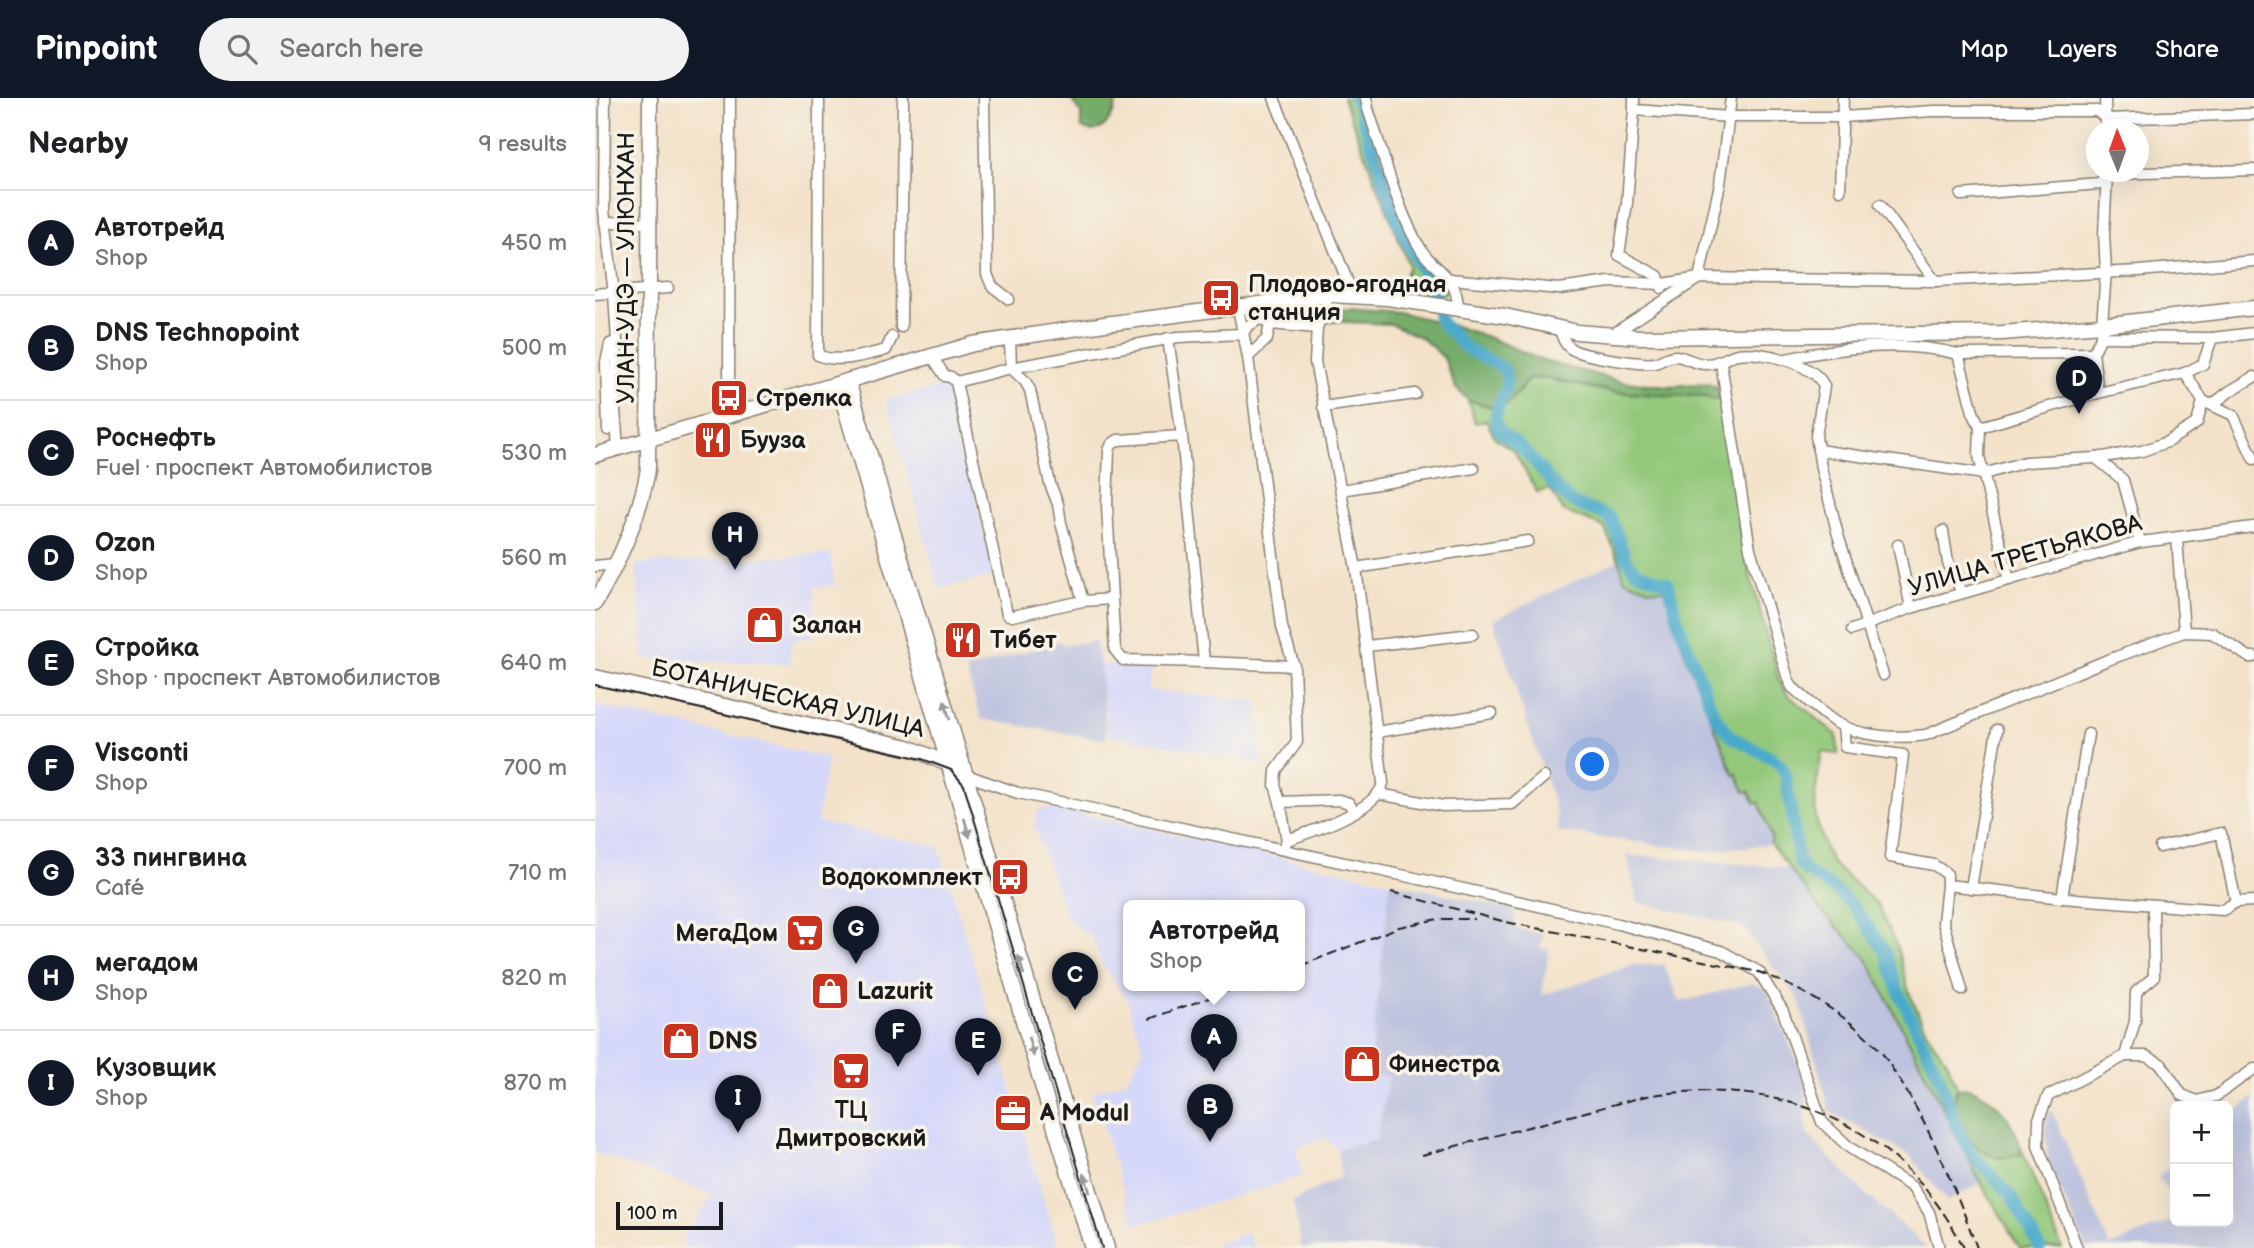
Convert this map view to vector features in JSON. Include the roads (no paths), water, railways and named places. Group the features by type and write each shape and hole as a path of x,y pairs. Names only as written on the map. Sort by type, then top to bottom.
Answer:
{"main road":[{"name":"УЛАН-УДЭ — УЛЮНХАН","path":"595,603 616,564 646,481 650,98"},
{"path":"595,455 614,437 647,439 973,344 1238,308 1264,316 1329,295 1353,295 1458,308 1560,329 1610,335 2101,331 2254,308"},
{"path":"843,383 949,763 1092,1248"},
{"path":"843,383 966,775 1107,1248"},
{"name":"БОТАНИЧЕСКАЯ УЛИЦА","path":"595,677 908,747 949,763 966,775"}],"street":[{"path":"605,98 600,129 601,214 614,294 617,341 614,437"},
{"path":"729,382 730,98"},
{"path":"819,98 818,355 844,358 886,350 892,337"},
{"path":"901,327 903,98"},
{"path":"984,98 987,274 992,286 1009,299"},
{"path":"1274,98 1353,295"},
{"path":"1366,98 1412,232 1437,269 1450,279 1457,293 1458,308"},
{"path":"1610,335 1699,278 1720,184 1731,98"},
{"path":"1840,190 1843,98"},
{"path":"1933,98 1933,111"},
{"path":"2105,98 2106,119"},
{"path":"1660,303 1663,285 1658,276 1619,255 1627,203 1634,104 1730,117 1843,117 1933,111 2097,111 2103,119"},
{"path":"2149,121 2254,114"},
{"path":"2149,172 2254,170"},
{"path":"1961,195 2101,182"},
{"path":"2098,393 2093,353 2101,331 2106,272 2107,182"},
{"path":"1880,205 1935,281"},
{"path":"601,214 650,223"},
{"path":"1450,279 1559,289 1610,282 1663,285 1699,278 1935,281 2254,261"},
{"path":"595,294 668,288"},
{"path":"1285,845 1354,811 1379,794 1383,783 1356,568 1315,362 1317,328 1329,295"},
{"path":"1238,308 1248,358 1282,627 1294,666 1297,742 1276,771 1275,785 1280,802 1285,845"},
{"path":"1242,334 1248,326 1264,316 1317,328"},
{"path":"1248,358 1267,339 1264,316"},
{"path":"1560,329 1563,340 1578,352 1633,363 1656,363 1673,356 1696,364 1721,362 1739,354 1786,359 1846,348 1900,345 1940,349 1958,354 2093,353"},
{"path":"2101,331 2212,338 2254,333"},
{"path":"956,382 1011,368 1168,338 1242,334"},
{"path":"1010,338 1011,368 1030,390 1050,484 1058,504 1083,600"},
{"path":"1168,338 1182,436 1204,662"},
{"path":"1980,427 2098,393 2185,373 2203,364 2212,338"},
{"path":"614,437 606,363 610,344 617,341"},
{"path":"1958,354 1973,412 1980,427 1979,456 2009,580"},
{"path":"931,355 945,376 956,382 1007,614 1012,616 1083,600 1112,599"},
{"path":"1786,359 1815,373 1824,386 1816,436 1821,468 1838,535 1883,675"},
{"path":"1721,362 1750,549 1788,680 1793,687 1843,726 1882,737 1901,739 1926,735 2105,661 2184,632 2212,633 2249,657 2254,657"},
{"path":"2185,373 2207,403 2234,415 2254,459"},
{"path":"1818,450 1985,474 2025,462 2096,458 2141,451 2167,442 2197,423 2207,403 2254,377"},
{"path":"1323,407 1415,394"},
{"path":"595,422 614,437"},
{"path":"1182,436 1118,440 1109,450 1107,505 1115,650 1123,660 1294,666"},
{"path":"2096,458 2123,480 2140,542"},
{"path":"1341,490 1474,468"},
{"name":"УЛИЦА ТРЕТЬЯКОВА","path":"1852,630 1911,608 2140,542 2254,527"},
{"path":"1943,531 1948,563 1962,593"},
{"path":"2177,538 2184,632"},
{"path":"1356,568 1528,541"},
{"path":"1898,545 1911,608"},
{"path":"595,566 616,564"},
{"path":"1367,646 1473,634"},
{"path":"1377,732 1492,713"},
{"path":"1843,726 1845,747 1903,755 1890,857 1934,865 1947,874 1943,922 1962,990"},
{"path":"1971,888 1997,730"},
{"path":"2062,898 2088,734"},
{"path":"966,775 1018,793 1285,845 1721,951 1759,972 1783,1011 1822,1122 1850,1148 1912,1187 1929,1212 1939,1248"},
{"path":"1379,794 1443,806 1512,804 1544,777"},
{"path":"1280,802 1339,800 1349,803 1354,811"},
{"path":"2160,847 2221,833 2237,902"},
{"path":"1947,885 2062,898 2223,910 2237,902 2254,901"},
{"path":"2125,1056 2135,1021 2136,992 2154,976 2153,906"},
{"path":"2077,1248 2038,1146 2039,1119 2048,1096 2125,1056 2146,1056 2161,1064 2182,1095 2197,1101 2215,1096 2254,1069"}],"waterway":[{"path":"1355,98 1400,227 1436,299"},
{"path":"1438,314 1442,324 1460,343 1476,355 1504,369 1505,392 1496,414 1501,432 1517,444 1569,500 1610,517 1626,558 1635,571 1668,583 1678,621 1714,714 1730,736 1774,759 1782,767 1799,863 1855,908 1886,953 1898,991 1940,1078 1956,1126 1972,1154 2011,1196 2040,1248"}],"tram line":[{"path":"595,685 922,759 951,770 964,785 1102,1248"}],"railway":[{"path":"1391,892 1506,922 1759,972 1822,1003 1879,1049 1908,1093 1951,1180 1977,1248"},
{"path":"1305,964 1399,927 1438,919 1475,919"},
{"path":"1149,1019 1228,991"},
{"path":"1422,1155 1646,1096 1696,1091 1743,1093 1789,1102 1832,1118 1871,1140 1907,1169 1938,1205 1964,1248"}],"place":[{"name":"Плодово-ягодная станция","path":"1221,298"},
{"name":"Стрелка","path":"729,398"},
{"name":"Ozon","path":"2079,414"},
{"name":"Бууза","path":"713,440"},
{"name":"мегадом","path":"735,570"},
{"name":"Залан","path":"765,625"},
{"name":"Тибет","path":"963,640"},
{"name":"Водокомплект","path":"1010,877"},
{"name":"МегаДом","path":"805,933"},
{"name":"33 пингвина","path":"856,964"},
{"name":"Lazurit","path":"830,991"},
{"name":"Роснефть","path":"1075,1010"},
{"name":"DNS","path":"681,1041"},
{"name":"Финестра","path":"1362,1064"},
{"name":"Visconti","path":"898,1067"},
{"name":"ТЦ Дмитровский","path":"851,1071"},
{"name":"Автотрейд","path":"1214,1072"},
{"name":"Стройка","path":"978,1076"},
{"name":"A Modul","path":"1013,1113"},
{"name":"Кузовщик","path":"738,1133"},
{"name":"DNS Technopoint","path":"1210,1142"}]}
